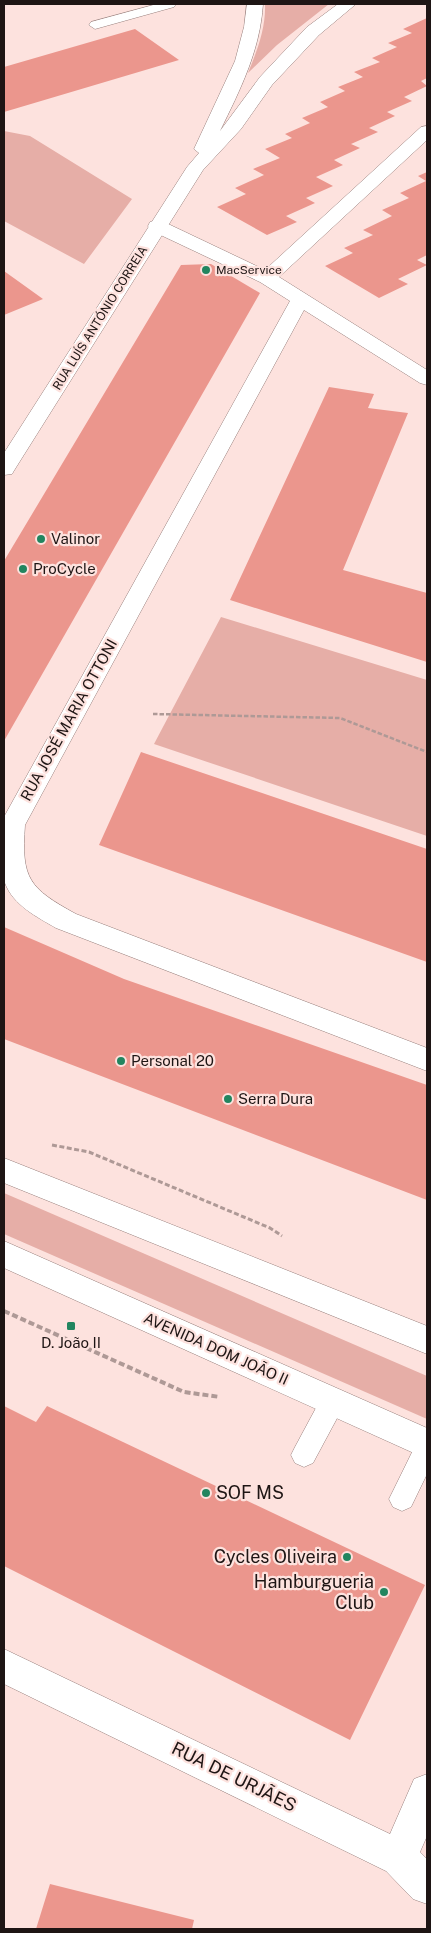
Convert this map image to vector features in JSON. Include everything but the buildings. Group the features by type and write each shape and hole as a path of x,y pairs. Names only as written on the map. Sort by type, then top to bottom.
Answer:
{"street":[{"name":"RUA LUÍS ANTÓNIO CORREIA","path":"196,167 210,130 230,94 246,52 255,14 255,4"},
{"name":"RUA LUÍS ANTÓNIO CORREIA","path":"4,469 196,167 235,125 266,81 312,30 348,4"},
{"path":"267,278 427,131"},
{"path":"158,226 267,278 427,378"},
{"name":"RUA JOSÉ MARIA OTTONI","path":"300,300 12,825 9,845 11,865 17,884 36,905 66,920 427,1060"},
{"path":"4,1170 427,1340"},
{"name":"AVENIDA DOM JOÃO II","path":"4,1254 427,1444"},
{"name":"RUA DE URJÃES","path":"4,1666 399,1858 427,1885"},
{"path":"399,1858 427,1792"}],"lane":[{"path":"95,25 170,4"},
{"path":"304,1455 333,1401"},
{"path":"402,1499 427,1448"}],"path":[{"path":"153,714 340,718 427,752"},
{"path":"4,1311 184,1392 222,1397"}],"shaded area":[{"path":"265,4 329,4 277,45 248,73 258,48"},
{"path":"4,131 30,136 132,199 84,264 4,221"},
{"path":"221,617 427,680 427,836 154,744"},
{"path":"4,1193 427,1376 427,1419 4,1234"}],"place":[{"name":"MacService","path":"206,270"},
{"name":"Valinor","path":"41,539"},
{"name":"ProCycle","path":"23,569"},
{"name":"Personal 20","path":"121,1061"},
{"name":"Serra Dura","path":"228,1099"},
{"name":"D. João II","path":"71,1326"},
{"name":"SOF MS","path":"206,1493"},
{"name":"Cycles Oliveira","path":"347,1557"},
{"name":"Hamburgueria Club","path":"384,1592"}]}
